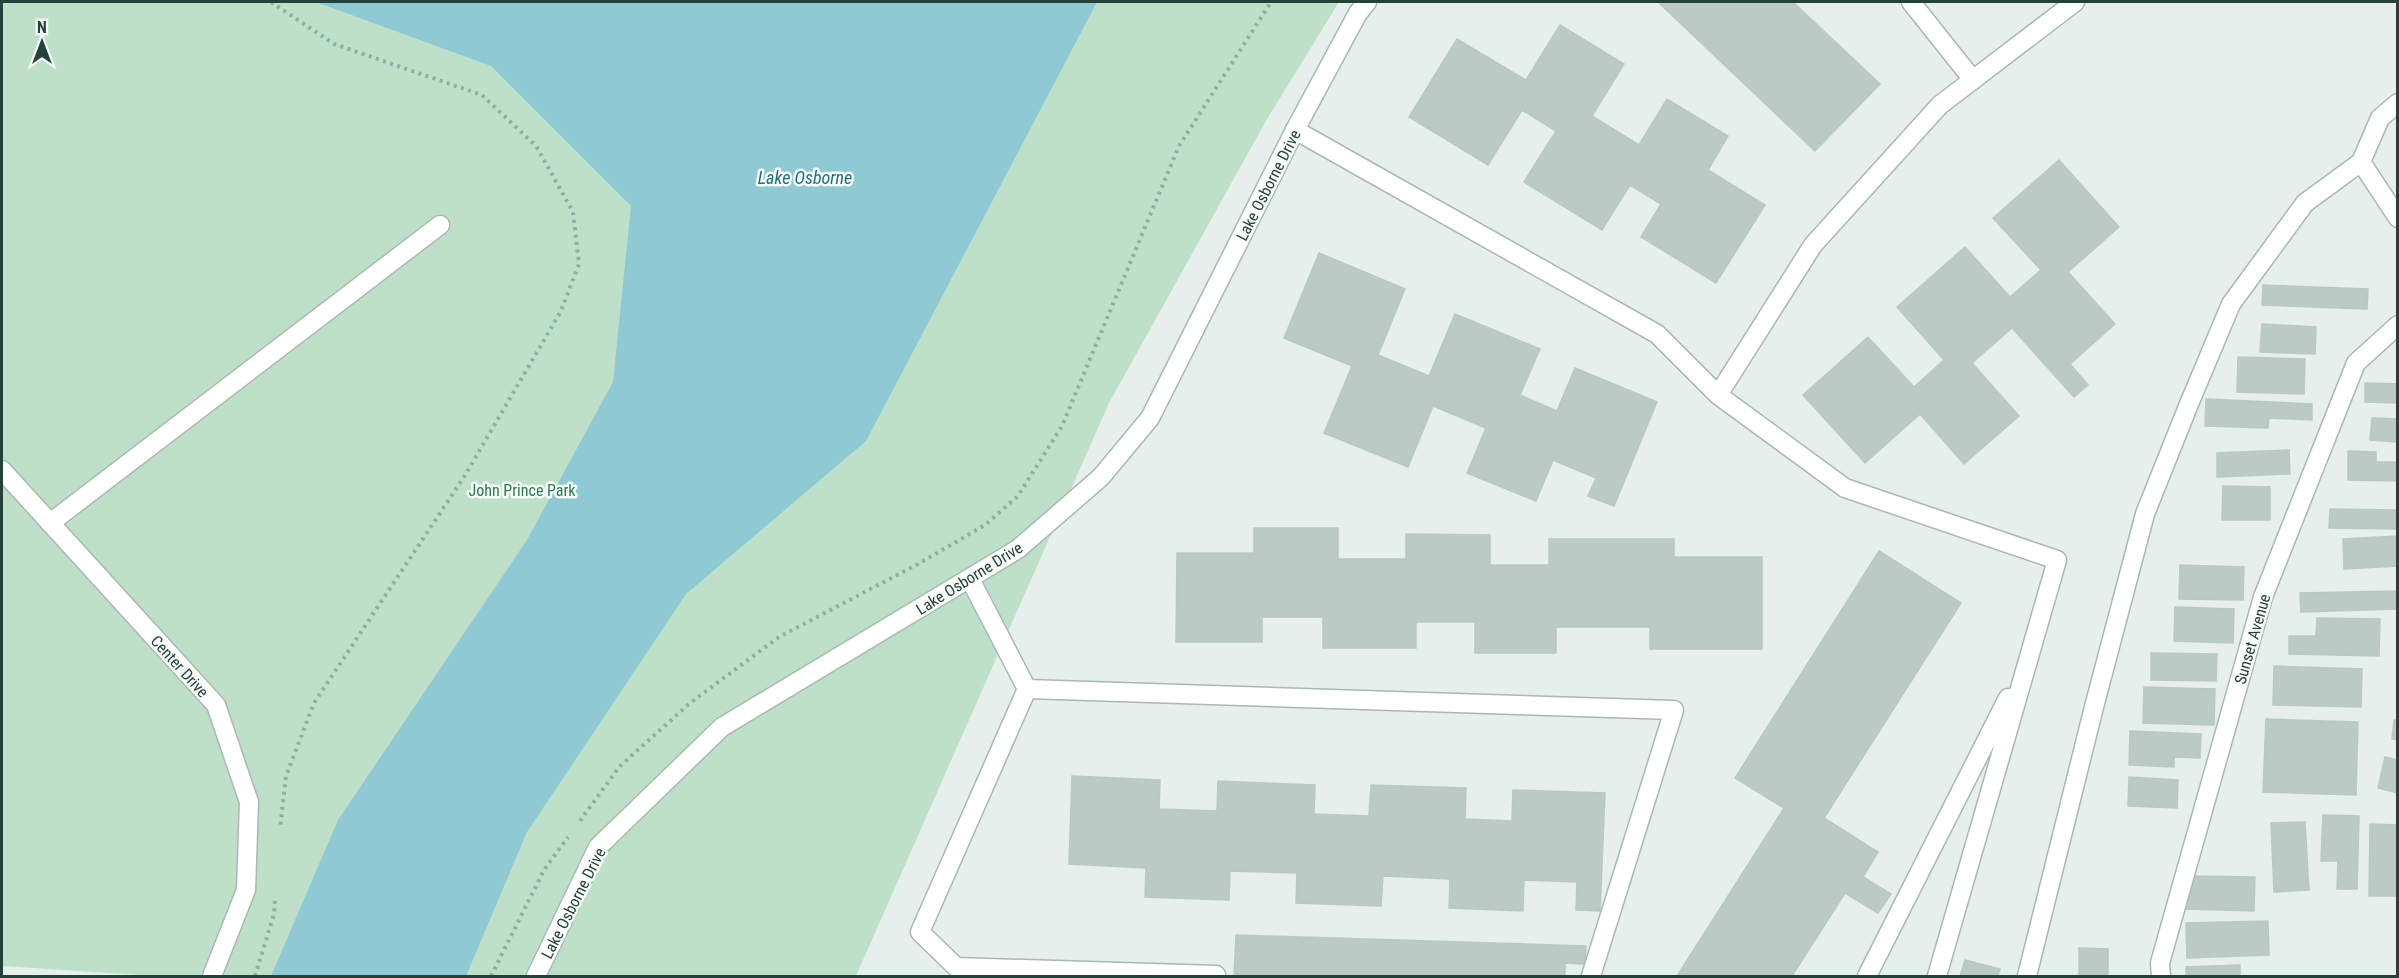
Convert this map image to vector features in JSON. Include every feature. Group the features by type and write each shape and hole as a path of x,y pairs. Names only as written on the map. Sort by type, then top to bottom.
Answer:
{"street":[{"name":"Lake Osborne Drive","path":"536,976 598,847 722,727 1018,549 1101,477 1149,418 1295,130 1358,13 1367,2"},
{"path":"1911,2 1973,80"},
{"path":"1718,395 1813,245 1940,105 2075,2"},
{"path":"2027,976 2145,514 2231,304 2306,203 2361,162 2380,118 2397,103"},
{"path":"1295,130 1657,334 1718,395 1845,488 2056,560 1937,976"},
{"path":"2361,162 2397,218"},
{"path":"50,523 440,225"},
{"name":"Sunset Avenue","path":"2161,976 2160,963 2263,597 2356,363 2397,325"},
{"name":"Center Drive","path":"2,470 216,705 249,802 246,890 213,976"},
{"path":"970,579 1027,689"},
{"path":"1867,976 2028,659"},
{"path":"1027,689 1674,710 1591,976"},
{"path":"1027,689 920,932 956,967 1216,976"}],"path":[{"path":"271,2 334,44 482,95 500,110 536,146 573,212 579,264 561,311 464,477 314,704 286,776 279,833"},
{"path":"578,823 619,767 690,704 761,650 779,637 920,563 985,525 1018,496 1062,426 1179,146 1271,2"},
{"path":"491,976 544,870 571,833"},
{"path":"255,976 274,914 276,891"}],"green space":[{"name":"John Prince Park","path":"2,2 1339,2 1267,119 1109,403 856,976 154,976 2,966"}],"water":[{"name":"Lake Osborne","path":"316,2 1097,2 866,441 686,594 527,832 466,976 271,976 338,820 527,540 613,382 631,206 491,66"}],"building":[{"path":"1658,2 1793,2 1880,84 1815,151"},
{"path":"1560,25 1624,64 1592,116 1639,145 1667,99 1728,136 1708,170 1765,205 1716,283 1641,237 1661,204 1630,185 1602,230 1524,182 1556,131 1522,110 1488,165 1409,117 1457,39 1526,80"},
{"path":"2059,160 2119,227 2068,272 2115,324 2070,364 2088,385 2074,397 2012,328 1972,363 2019,416 1964,464 1920,414 1865,463 1803,395 1868,337 1914,387 1944,360 1897,307 1965,247 2010,297 2041,270 1993,218"},
{"path":"1319,253 1405,289 1378,355 1429,376 1455,314 1540,349 1520,395 1557,411 1575,368 1657,402 1614,506 1588,496 1596,478 1553,460 1536,501 1467,473 1486,428 1433,406 1408,467 1324,433 1352,366 1284,338"},
{"path":"2263,285 2368,289 2367,309 2262,305"},
{"path":"2262,324 2316,327 2315,354 2260,352"},
{"path":"2238,357 2305,359 2304,394 2237,392"},
{"path":"2365,383 2398,384 2398,403 2365,402"},
{"path":"2206,399 2312,404 2312,420 2269,418 2268,428 2205,426"},
{"path":"2372,418 2398,419 2398,442 2370,440"},
{"path":"2289,450 2290,474 2217,477 2217,453"},
{"path":"2348,451 2376,452 2376,462 2398,462 2398,481 2348,480"},
{"path":"2223,486 2270,487 2270,520 2222,520"},
{"path":"2330,509 2398,510 2398,529 2329,528"},
{"path":"1254,528 1338,528 1338,559 1406,559 1406,534 1490,535 1490,565 1549,565 1549,539 1674,539 1674,557 1762,557 1762,649 1650,649 1650,627 1556,627 1556,653 1475,653 1475,622 1416,622 1416,648 1323,648 1323,617 1262,617 1262,642 1176,642 1177,553 1254,553"},
{"path":"2398,536 2398,566 2344,569 2343,539"},
{"path":"1879,551 1961,603 1824,818 1878,852 1863,877 1891,894 1878,913 1845,893 1792,976 1677,976 1784,808 1735,778"},
{"path":"2180,565 2244,567 2243,600 2179,599"},
{"path":"2397,591 2397,609 2301,612 2300,593"},
{"path":"2175,607 2234,609 2233,643 2174,641"},
{"path":"2317,618 2380,619 2379,656 2289,654 2289,636 2316,636"},
{"path":"2151,653 2217,654 2216,681 2151,680"},
{"path":"2274,666 2362,669 2361,707 2273,705"},
{"path":"2144,687 2215,689 2214,725 2143,723"},
{"path":"2266,719 2358,722 2356,795 2263,792"},
{"path":"2394,720 2398,720 2398,740 2392,739"},
{"path":"2130,731 2201,734 2200,758 2174,757 2174,767 2129,765"},
{"path":"2385,757 2398,760 2398,793 2378,788"},
{"path":"1072,776 1160,780 1159,809 1217,811 1218,781 1315,785 1314,814 1369,816 1371,785 1466,788 1465,819 1512,821 1513,790 1605,793 1600,911 1576,910 1577,882 1524,880 1523,911 1449,908 1450,879 1383,876 1381,906 1296,903 1297,873 1230,871 1229,900 1145,897 1146,868 1069,864"},
{"path":"2129,777 2178,780 2177,808 2128,806"},
{"path":"2323,815 2359,816 2357,889 2337,889 2338,861 2321,861"},
{"path":"2305,822 2309,890 2274,892 2271,823"},
{"path":"2370,824 2398,825 2398,896 2369,896"},
{"path":"2186,876 2255,877 2254,911 2186,909"},
{"path":"2268,921 2269,955 2187,958 2186,923"},
{"path":"1236,935 1586,946 1585,964 1565,963 1565,976 1234,976"},
{"path":"2079,948 2108,949 2108,976 2079,976"},
{"path":"1965,960 2000,969 1998,976 1960,976"},
{"path":"2240,965 2240,976 2186,976 2186,967"}]}
